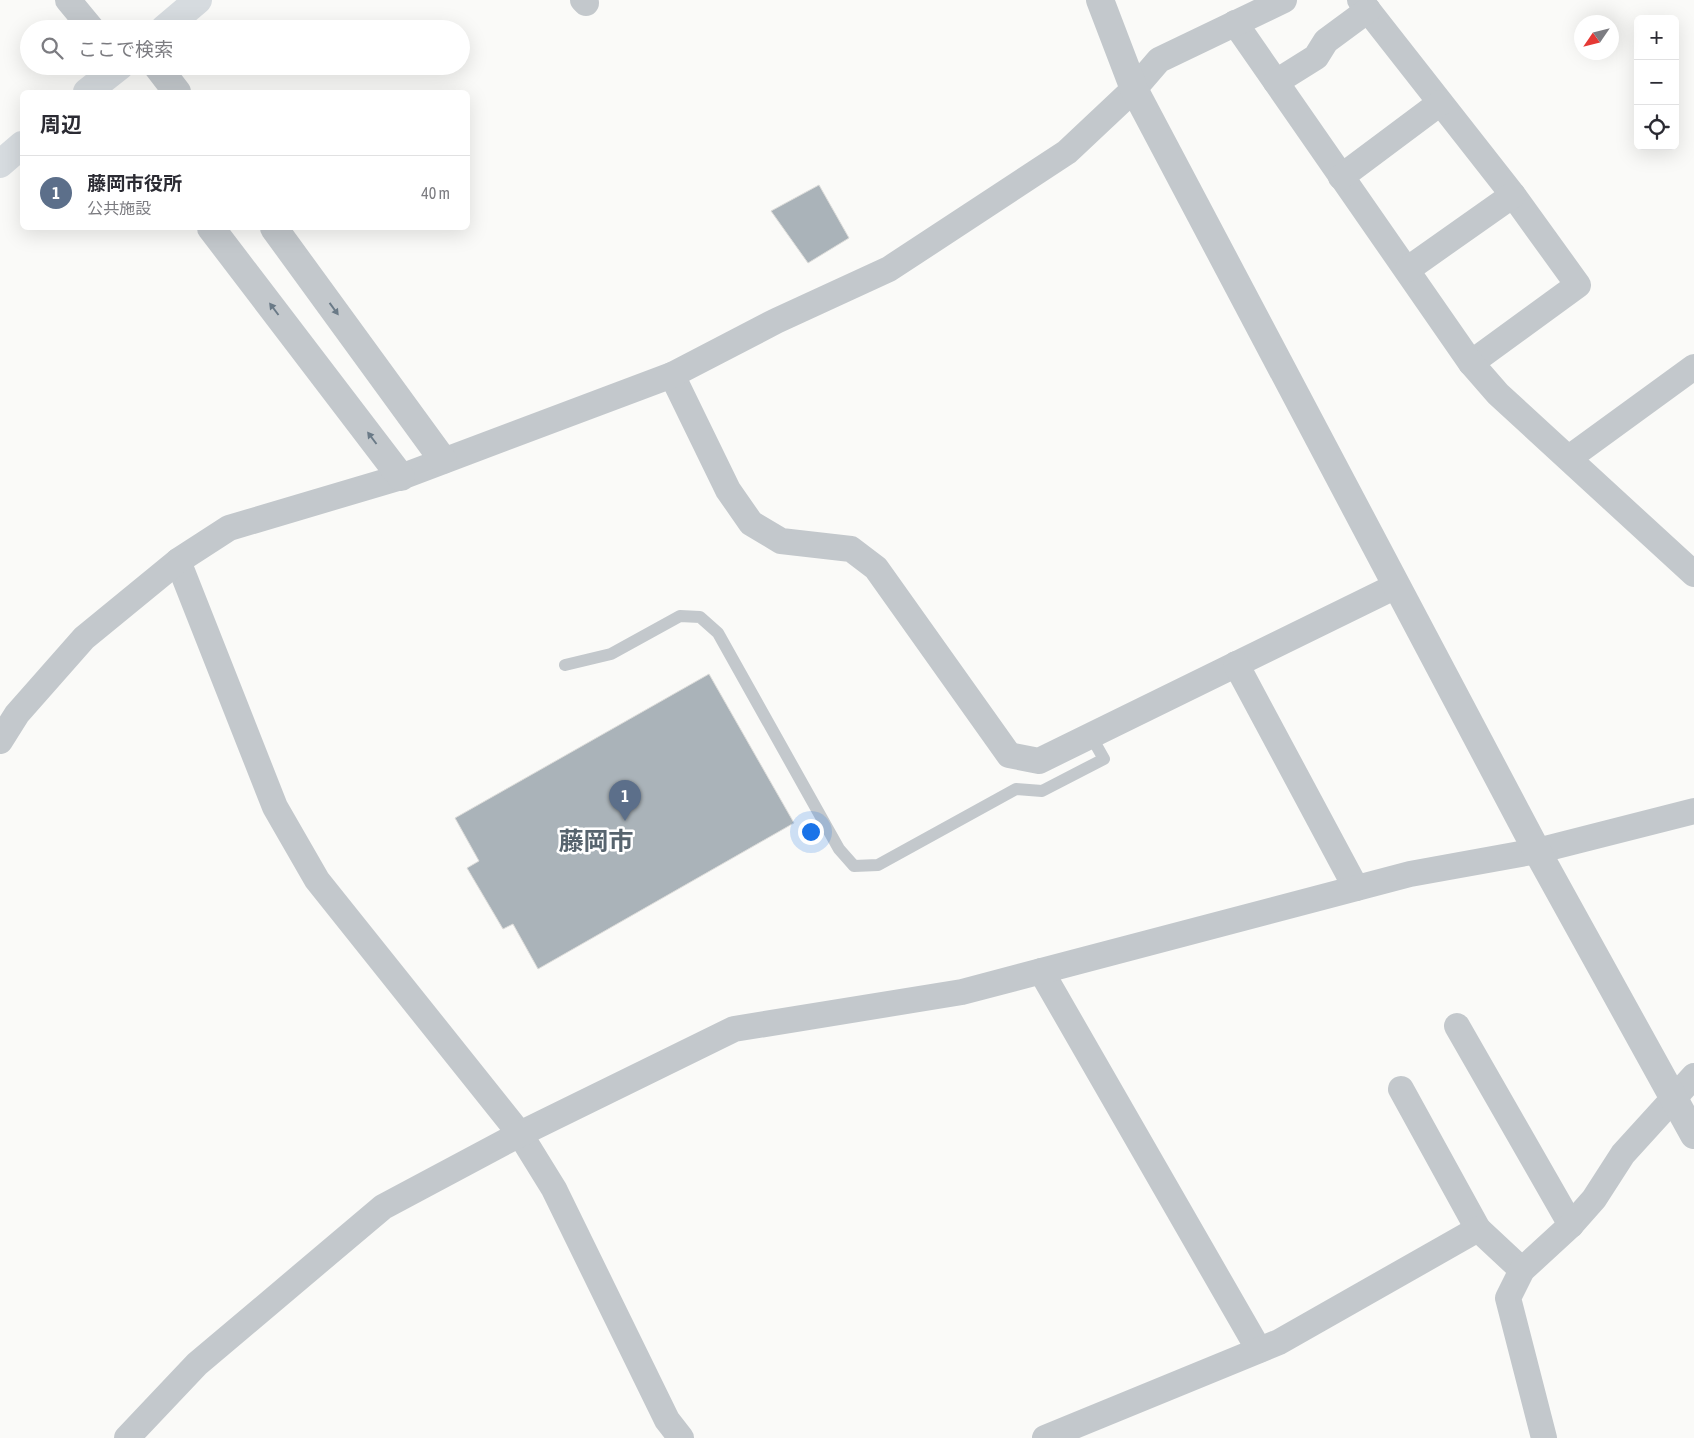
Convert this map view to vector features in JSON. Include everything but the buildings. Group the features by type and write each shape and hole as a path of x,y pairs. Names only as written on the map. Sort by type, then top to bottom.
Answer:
{"main road":[{"path":"175,20 198,0"},
{"path":"0,164 20,147"}],"street":[{"path":"68,0 85,20"},
{"path":"1100,0 1134,89 1537,851 1694,1134"},
{"path":"0,741 17,714 84,638 178,561 229,528 401,477 672,375 776,321 889,269 1067,152 1134,89 1159,60 1284,0"},
{"path":"1276,82 1316,57 1326,41 1364,5 1513,195 1578,285 1471,362"},
{"path":"1235,23 1471,362 1498,394 1694,574"},
{"path":"164,75 175,90"},
{"path":"1341,177 1440,103"},
{"path":"1408,269 1513,195"},
{"path":"214,230 401,477"},
{"path":"275,230 444,460"},
{"path":"1569,458 1694,367"},
{"path":"672,375 728,490 751,523 780,541 851,549 876,568 1009,755 1039,761 1396,586"},
{"path":"178,561 275,807 317,880 520,1134 554,1190 667,1420 681,1438"},
{"path":"1236,664 1356,888"},
{"path":"127,1438 197,1364 383,1207 520,1134 734,1029 962,992 1410,874 1537,851 1694,811"},
{"path":"1041,971 1259,1350"},
{"path":"1457,1026 1571,1226"},
{"path":"1544,1438 1508,1298 1522,1270 1571,1226 1594,1199 1623,1154 1694,1076"},
{"path":"1401,1089 1478,1229 1522,1270"},
{"path":"1045,1438 1279,1342 1478,1229"}],"lane":[{"path":"565,664 611,654 680,616 700,617 718,633 839,849 854,866 878,865 1016,789 1042,791 1104,759 1091,736"}],"place":[{"name":"藤岡市役所","path":"625,821"}],"district":[{"name":"藤岡市","path":"596,841"}]}
